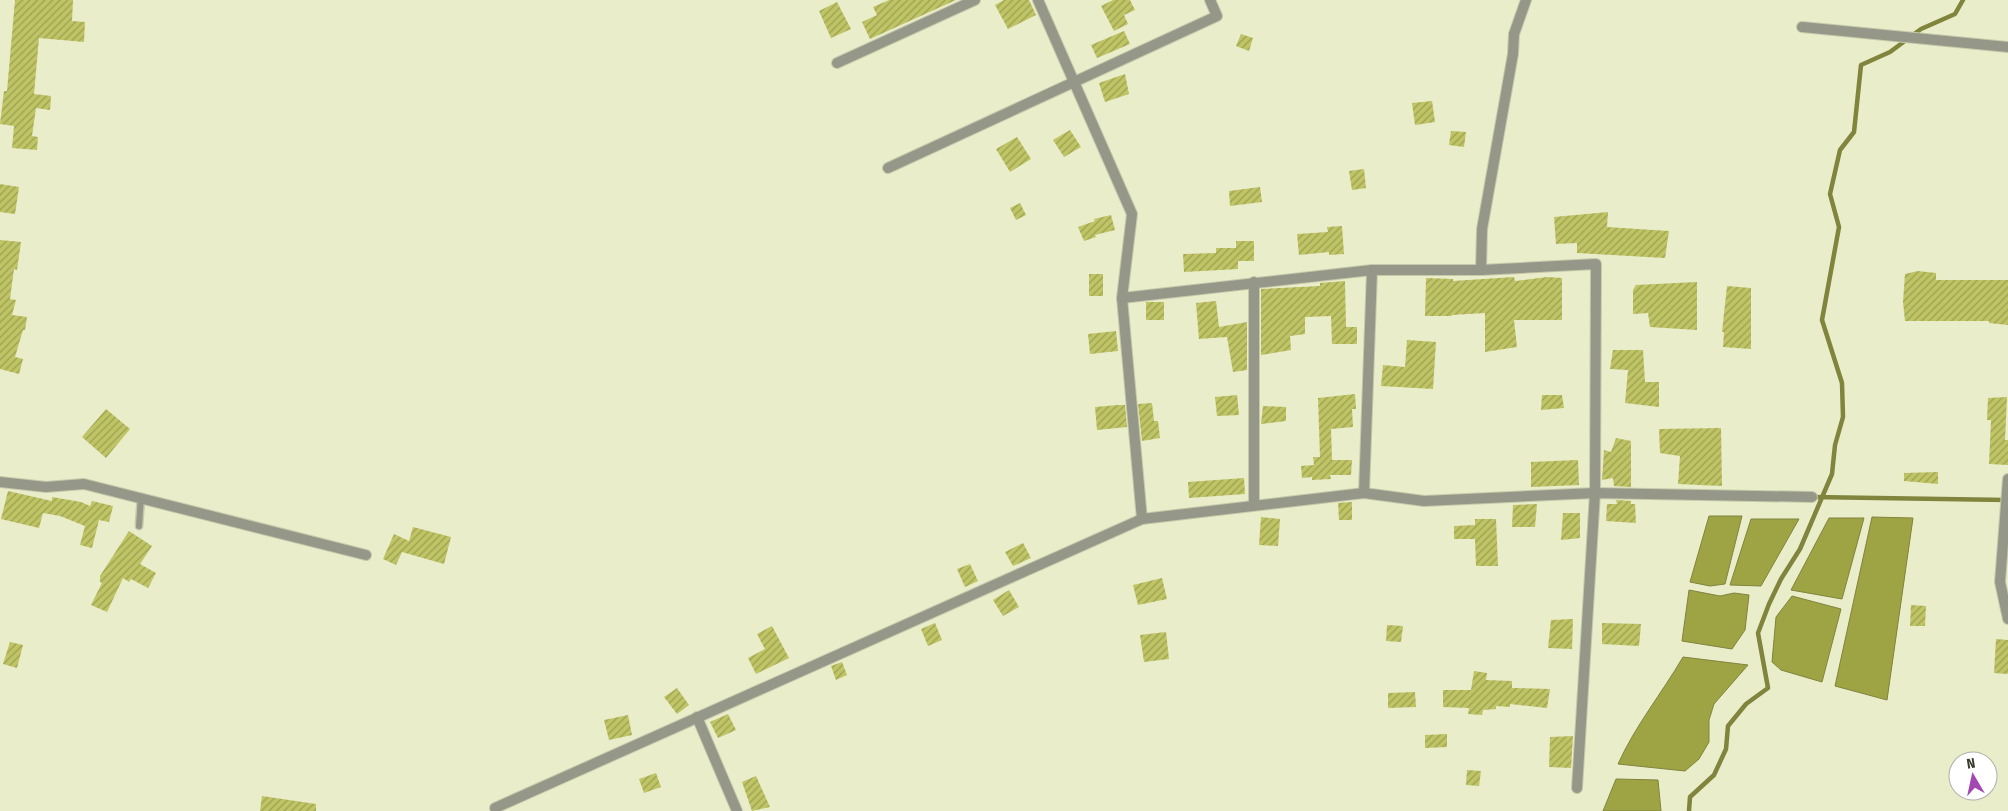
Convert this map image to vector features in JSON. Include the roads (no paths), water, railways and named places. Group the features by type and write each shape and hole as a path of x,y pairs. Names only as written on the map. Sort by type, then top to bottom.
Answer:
{"street":[{"path":"837,63 975,0"},
{"path":"1038,0 1132,214 1122,298 1142,519"},
{"path":"888,168 1217,16 1210,0"},
{"path":"1481,270 1482,229 1512,63 1514,34 1526,0"},
{"path":"1802,27 2008,47"},
{"path":"1122,298 1372,270 1481,270 1596,264 1595,493 1577,788"},
{"path":"1364,492 1372,270"},
{"path":"1254,282 1254,505"},
{"path":"2008,479 2000,582 2008,619"},
{"path":"0,482 46,487 84,484 366,555"},
{"path":"495,808 1142,519 1364,492 1424,501 1595,493 1812,497"},
{"path":"698,717 737,811"}],"lane":[{"path":"139,526 141,497"}],"waterway":[{"path":"1689,811 1690,797 1714,775 1726,749 1728,726 1746,704 1768,688 1758,633 1781,579 1800,549 1832,474 1835,445 1843,417 1842,383 1822,320 1839,227 1830,194 1840,150 1854,132 1861,65 1890,52 1921,29 1955,14 1963,0"},
{"path":"1812,497 2007,500"}]}
